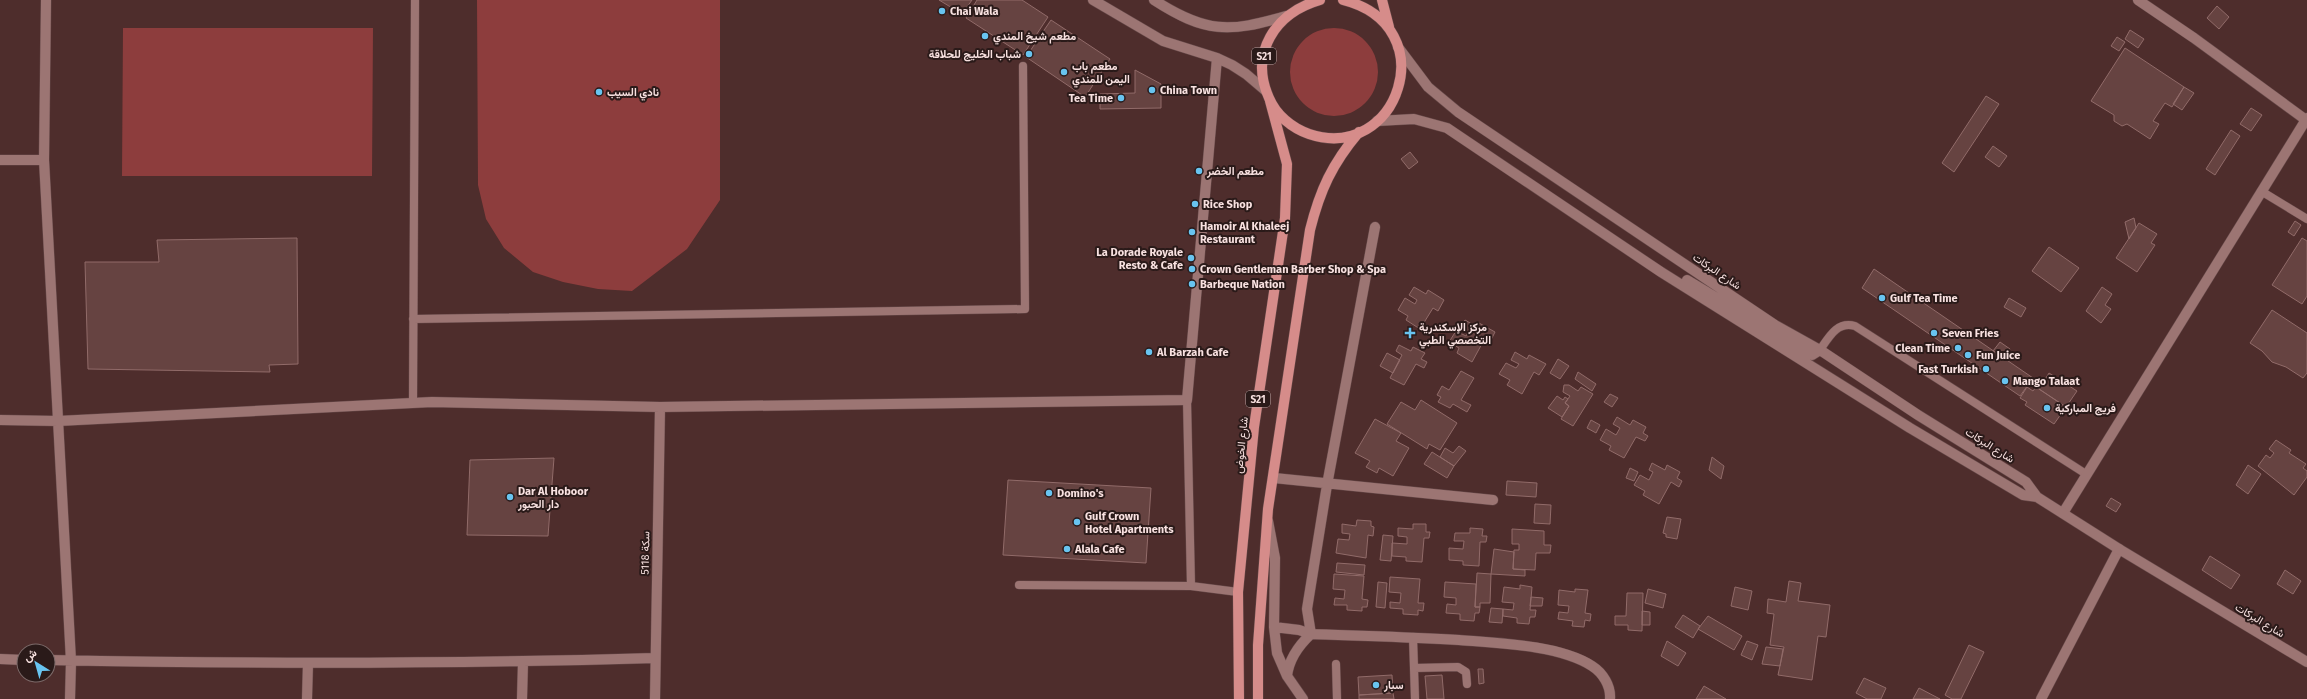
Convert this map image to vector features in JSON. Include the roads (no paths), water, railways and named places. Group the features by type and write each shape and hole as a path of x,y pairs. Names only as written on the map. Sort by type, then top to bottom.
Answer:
{"main road":[{"name":"S21","path":"1320,0 1302,3 1286,16 1272,32 1264,51 1262,71 1266,91 1270,101 1282,118 1299,130 1319,137 1339,138 1359,132 1377,121 1391,106 1399,87 1402,67 1398,47 1390,29 1382,0"},
{"name":"S21","path":"1343,0 1359,4 1376,14 1390,29"},
{"name":"شارع الخوض","path":"1239,699 1238,592 1254,427 1286,212 1286,164 1270,101"},
{"name":"S21","path":"1258,699 1258,645 1268,520 1310,230 1317,202 1327,179 1340,155 1359,132"}],"street":[{"path":"46,0 44,160 71,661 70,699"},
{"path":"1093,0 1163,41 1217,58 1246,74 1266,91"},
{"path":"1154,0 1170,10 1205,26 1226,28 1246,27 1286,16"},
{"path":"2063,512 2306,119 2194,38 2138,0"},
{"name":"شارع البركات","path":"1398,47 1428,87 1447,105 1775,325 1820,350 1918,415 2026,482 2037,497"},
{"path":"0,420 58,421 412,403 660,406 1187,400 1217,58"},
{"name":"شارع البركات","path":"1377,121 1414,120 1446,128 1661,272 1910,428 2023,495 2037,497 2063,512 2119,549 2307,662"},
{"path":"0,160 44,160"},
{"path":"1311,634 1307,609 1326,485 1375,227"},
{"path":"1661,272 1687,280 1812,355 1820,350"},
{"name":"سكة 5118","path":"654,699 660,406"},
{"path":"1274,478 1326,485 1493,500"},
{"path":"1268,520 1275,558 1274,627 1277,653 1287,676 1303,699"},
{"path":"2041,699 2119,549"},
{"path":"1274,627 1299,630 1311,634 1413,637 1503,643 1565,655 1592,666 1604,678 1611,692 1610,699"},
{"path":"1287,676 1288,668 1296,649 1311,634"},
{"path":"56,660 308,663 523,662 655,658"},
{"path":"0,660 16,660"},
{"path":"522,699 523,662"},
{"path":"307,699 308,663"}],"lane":[{"path":"412,403 414,319 415,0"},
{"path":"1164,0 1170,10"},
{"path":"414,319 1025,309 1023,66"},
{"path":"2261,191 2307,219"},
{"path":"1820,350 1838,327 1844,325 1855,326 2086,474"},
{"path":"1187,400 1191,586"},
{"path":"1019,585 1191,586 1238,592"},
{"path":"1413,637 1415,699"},
{"path":"1336,664 1337,699"},
{"path":"1414,668 1458,667 1466,672 1467,684"}],"place":[{"name":"Chai Wala","path":"942,11"},
{"name":"مطعم شيخ المندي","path":"985,36"},
{"name":"شباب الخليج للحلاقة","path":"1029,54"},
{"name":"مطعم باب اليمن للمندي","path":"1064,72"},
{"name":"China Town","path":"1152,90"},
{"name":"نادي السيب","path":"599,92"},
{"name":"Tea Time","path":"1121,98"},
{"name":"مطعم الخضر","path":"1199,171"},
{"name":"Rice Shop","path":"1195,204"},
{"name":"Hamoir Al Khaleej Restaurant","path":"1192,232"},
{"name":"La Dorade Royale Resto & Cafe","path":"1191,258"},
{"name":"Crown Gentleman Barber Shop & Spa","path":"1192,269"},
{"name":"Barbeque Nation","path":"1192,284"},
{"name":"Gulf Tea Time","path":"1882,298"},
{"name":"مركز الإسكندرية التخصصي الطبي","path":"1410,333"},
{"name":"Seven Fries","path":"1934,333"},
{"name":"Clean Time","path":"1958,348"},
{"name":"Al Barzah Cafe","path":"1149,352"},
{"name":"Fun Juice","path":"1968,355"},
{"name":"Fast Turkish","path":"1986,369"},
{"name":"Mango Talaat","path":"2005,381"},
{"name":"فريج المباركية","path":"2047,408"},
{"name":"Domino's","path":"1049,493"},
{"name":"Dar Al Hoboor دار الحبور","path":"510,497"},
{"name":"Gulf Crown Hotel Apartments","path":"1077,522"},
{"name":"Alala Cafe","path":"1067,549"},
{"name":"سبار","path":"1376,685"}]}
